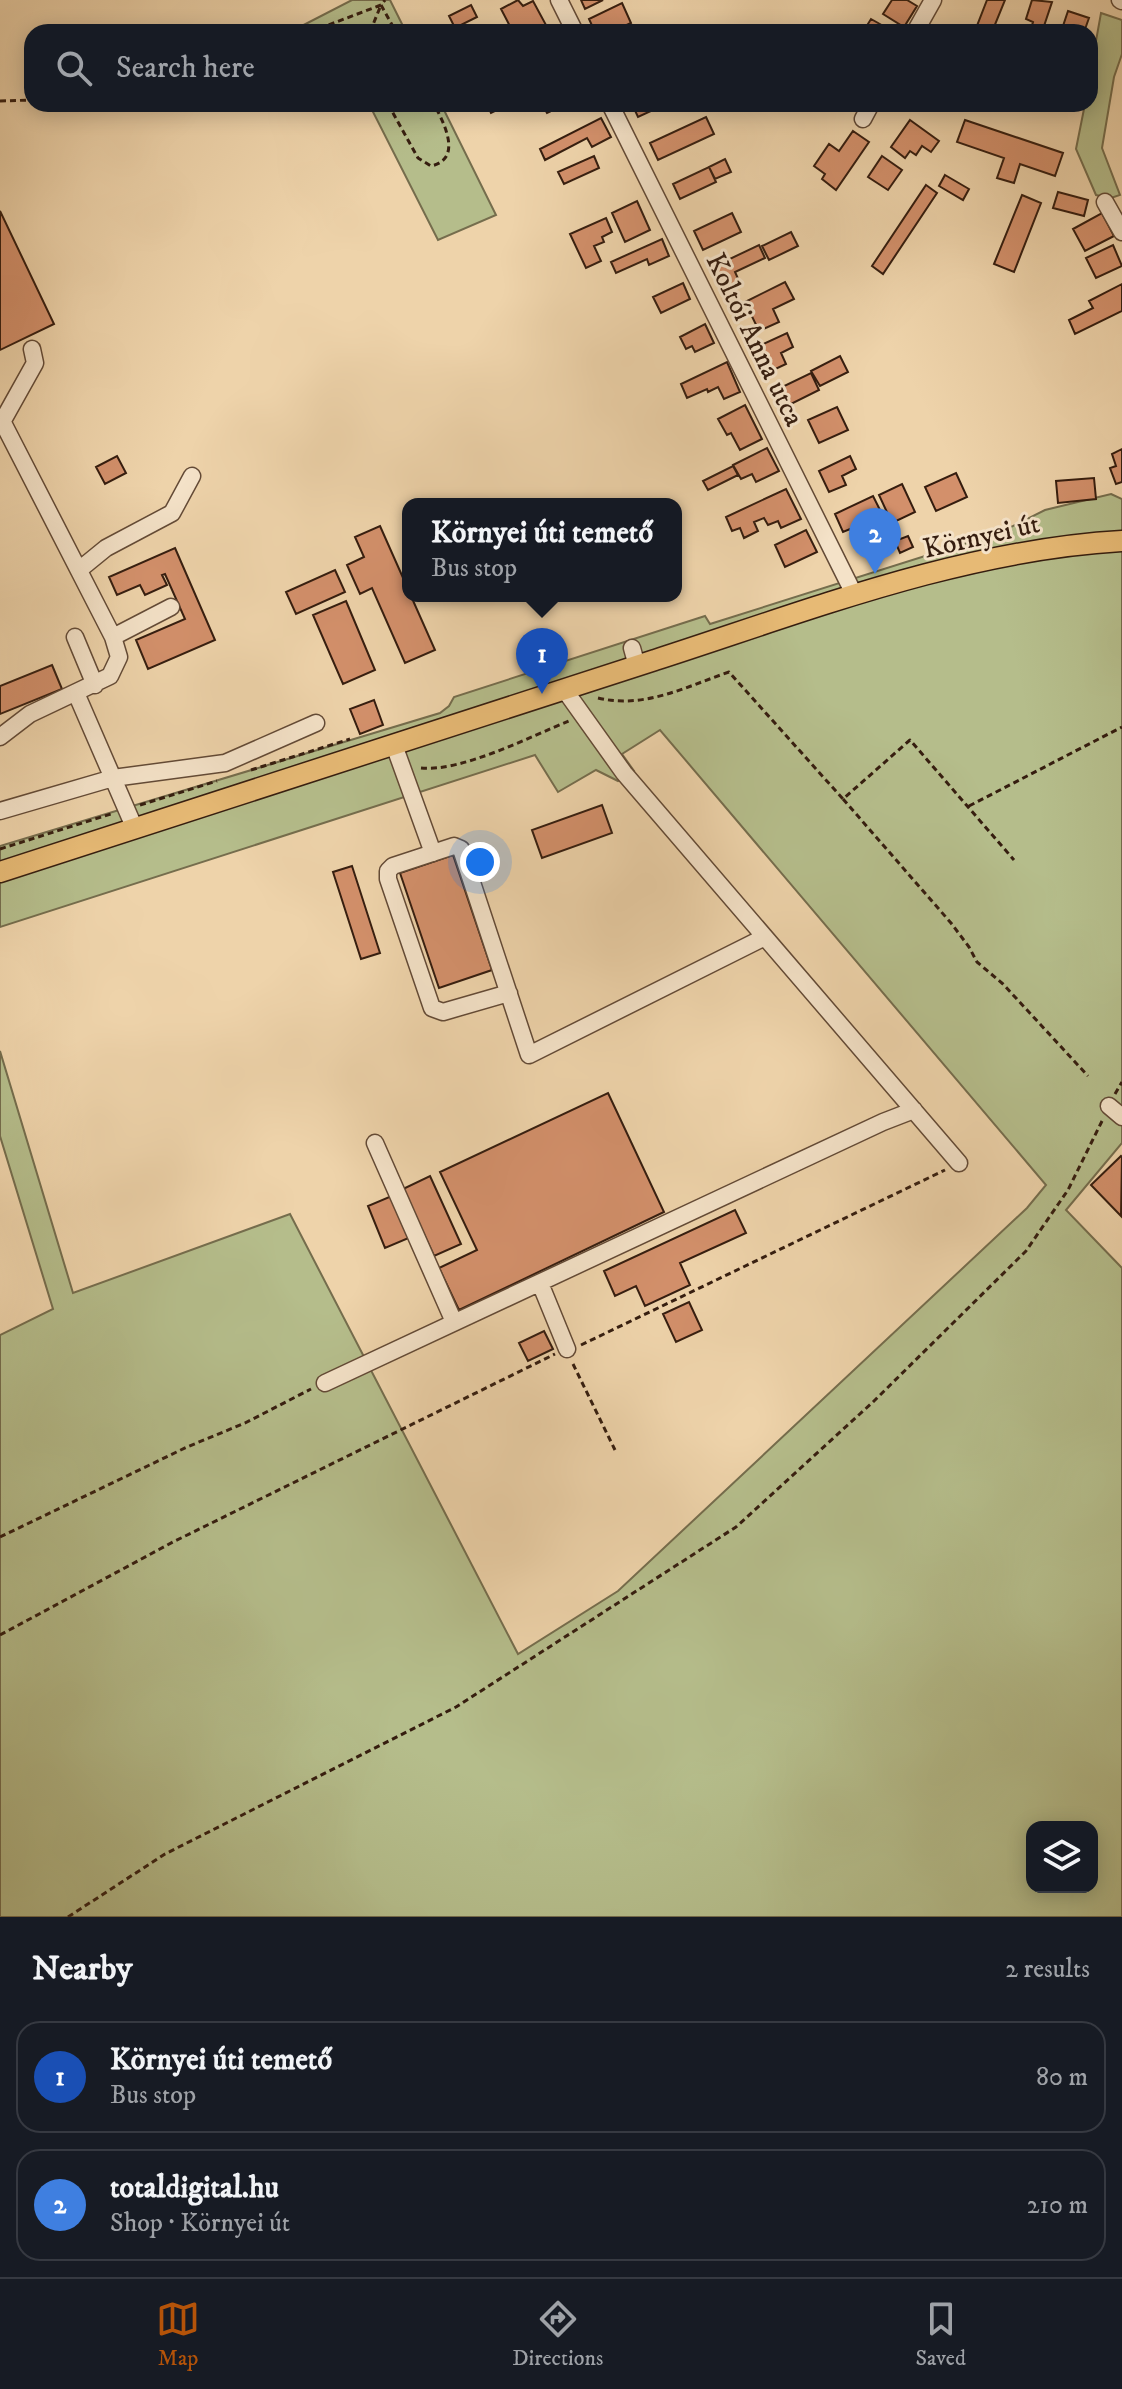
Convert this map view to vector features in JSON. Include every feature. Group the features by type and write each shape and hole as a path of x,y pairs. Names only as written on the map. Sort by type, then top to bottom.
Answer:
{"main road":[{"name":"Környei út","path":"0,872 564,689 634,657 717,640 855,596 978,562 1052,548 1122,541"}],"street":[{"path":"559,0 571,24"},
{"path":"920,24 933,0"},
{"name":"Koltói Anna utca","path":"614,112 855,596"},
{"path":"1105,202 1122,232"},
{"path":"0,737 30,714 110,676 117,665 118,649 113,637 79,570 7,448 1,420 35,363 32,349"},
{"path":"79,570 106,548 172,513 192,476"},
{"path":"113,637 171,607"},
{"path":"75,637 95,685"},
{"path":"564,689 624,773 959,1163"},
{"path":"76,693 135,829"},
{"path":"1,807 113,778 225,763 316,723"},
{"path":"394,745 433,853"},
{"path":"509,993 443,1012 432,1008 388,879 388,871 393,866 454,846 461,849 509,993 529,1055 765,937"},
{"path":"325,1383 914,1110"},
{"path":"375,1143 454,1322"},
{"path":"540,1283 567,1349"}],"path":[{"path":"373,24 385,0"},
{"path":"331,24 381,5"},
{"path":"381,5 392,24"},
{"path":"0,101 24,100"},
{"path":"392,112 418,158 431,166 447,158 449,147 447,129 438,112"},
{"path":"564,689 613,701 642,702 729,672 951,923 977,962 1003,984 1088,1076"},
{"path":"401,765 425,769 455,764 583,716"},
{"path":"969,807 1122,727"},
{"path":"247,771 353,738"},
{"path":"843,799 910,740 1014,860"},
{"path":"0,849 217,781"},
{"path":"68,1917 165,1854 456,1707 736,1527 873,1402 1026,1251 1068,1190 1115,1112"},
{"path":"0,1635 173,1542 567,1349 584,1344 959,1163"},
{"path":"567,1349 585,1393 615,1450"},
{"path":"0,1537 325,1383"}],"green space":[{"path":"352,0 390,0 402,24 306,24"},
{"path":"1101,13 1122,20 1122,54 1114,77 1102,148 1120,195 1111,198 1096,195 1076,149 1083,112 1098,112 1098,30"},
{"path":"373,112 445,112 496,215 438,240"},
{"path":"1111,494 1122,499 1122,1143 1066,1210 1122,1268 1122,1917 0,1917 0,1335 53,1309 0,1136 0,1051 73,1293 290,1214 518,1654 618,1591 1027,1208 1046,1185 660,730 622,754 634,771 618,781 596,770 558,792 535,755 0,927 0,846 440,713 454,697 705,616 710,624 1001,532 1045,510"}],"building":[{"path":"518,0 523,6 533,1 545,24 509,24 501,9"},
{"path":"581,0 603,0 585,9"},
{"path":"892,0 907,0 917,6 906,24 899,24 883,14"},
{"path":"987,0 1005,0 995,24 978,24"},
{"path":"1032,0 1052,2 1045,24 1032,24 1026,19"},
{"path":"622,3 631,23 591,24 589,19"},
{"path":"471,5 477,17 463,24 453,24 449,16"},
{"path":"1068,11 1089,18 1087,24 1064,24"},
{"path":"706,117 714,134 658,160 650,143"},
{"path":"601,118 611,137 592,147 587,138 545,160 540,149"},
{"path":"910,120 939,141 931,152 922,146 916,155 910,151 905,158 891,147"},
{"path":"965,120 1063,153 1055,176 1020,164 1014,183 997,178 1004,158 957,142"},
{"path":"853,131 869,142 836,190 822,179 825,174 814,166 829,144 839,151"},
{"path":"594,156 599,168 564,184 558,172"},
{"path":"882,156 902,170 888,190 868,177"},
{"path":"725,159 731,172 715,179 709,167"},
{"path":"709,167 716,182 680,199 673,184"},
{"path":"945,175 969,189 963,200 939,186"},
{"path":"926,185 937,193 883,274 872,266"},
{"path":"1058,192 1088,200 1084,216 1053,208"},
{"path":"1022,195 1041,203 1014,272 994,264"},
{"path":"637,201 650,230 625,242 612,213"},
{"path":"0,211 54,324 0,350"},
{"path":"732,213 741,232 703,250 694,231"},
{"path":"1102,213 1114,236 1085,251 1073,229"},
{"path":"606,218 612,232 602,237 604,242 594,246 601,261 586,268 570,234"},
{"path":"791,232 798,246 769,260 762,246"},
{"path":"662,239 669,256 649,265 647,259 616,273 611,262"},
{"path":"759,245 765,258 735,272 740,283 724,290 713,267"},
{"path":"1113,245 1122,266 1096,278 1086,258"},
{"path":"785,282 794,299 773,309 779,322 759,331 745,302"},
{"path":"683,283 690,299 661,313 653,297"},
{"path":"1122,284 1122,311 1075,334 1069,320 1093,308 1089,301"},
{"path":"705,324 714,343 695,352 692,346 686,349 680,337"},
{"path":"787,333 793,347 781,353 786,364 767,373 755,348"},
{"path":"840,356 848,372 820,386 811,371"},
{"path":"727,362 740,392 724,399 718,387 687,398 681,384"},
{"path":"811,373 819,390 785,407 776,390"},
{"path":"745,405 762,439 740,450 731,433 727,435 718,419"},
{"path":"837,407 848,430 819,443 808,420"},
{"path":"767,448 779,471 756,482 752,474 741,479 733,465"},
{"path":"1122,449 1122,482 1116,484 1110,468 1116,466 1112,454"},
{"path":"117,456 126,473 105,484 96,467"},
{"path":"850,456 856,469 842,476 846,485 829,492 819,471"},
{"path":"733,466 738,475 708,490 703,481"},
{"path":"956,473 967,497 936,511 925,487"},
{"path":"1094,478 1096,499 1058,503 1056,481"},
{"path":"902,484 915,512 892,523 879,495"},
{"path":"786,489 801,519 781,528 778,521 768,525 764,518 754,522 758,531 744,538 740,528 732,531 726,517"},
{"path":"873,496 881,512 861,522 864,528 852,533 850,529 843,532 835,514"},
{"path":"380,526 402,576 402,602 414,602 435,650 405,663 372,588 360,594 347,565 364,557 355,537"},
{"path":"806,530 817,552 785,567 775,545"},
{"path":"908,536 913,547 900,553 895,541"},
{"path":"175,548 215,640 148,669 136,640 185,619 165,574 162,575 167,585 145,595 140,585 117,595 109,577"},
{"path":"335,570 345,592 296,614 286,592"},
{"path":"346,601 375,670 343,684 313,615"},
{"path":"52,665 62,689 0,714 0,686"},
{"path":"374,700 383,725 360,734 350,709"},
{"path":"602,805 612,833 542,858 532,830"},
{"path":"453,855 492,970 439,988 400,873"},
{"path":"352,866 380,953 361,959 333,872"},
{"path":"608,1093 664,1212 459,1310 439,1268 477,1250 440,1172"},
{"path":"1122,1157 1121,1216 1091,1185"},
{"path":"430,1176 461,1244 434,1256 403,1189"},
{"path":"394,1195 411,1237 385,1248 368,1206"},
{"path":"735,1210 746,1233 680,1263 690,1285 645,1306 636,1286 615,1296 604,1271"},
{"path":"689,1302 702,1330 676,1342 663,1314"},
{"path":"544,1331 553,1349 528,1361 519,1343"}],"place":[{"name":"totaldigital.hu","path":"875,574"},
{"name":"Környei úti temető","path":"542,694"}]}
